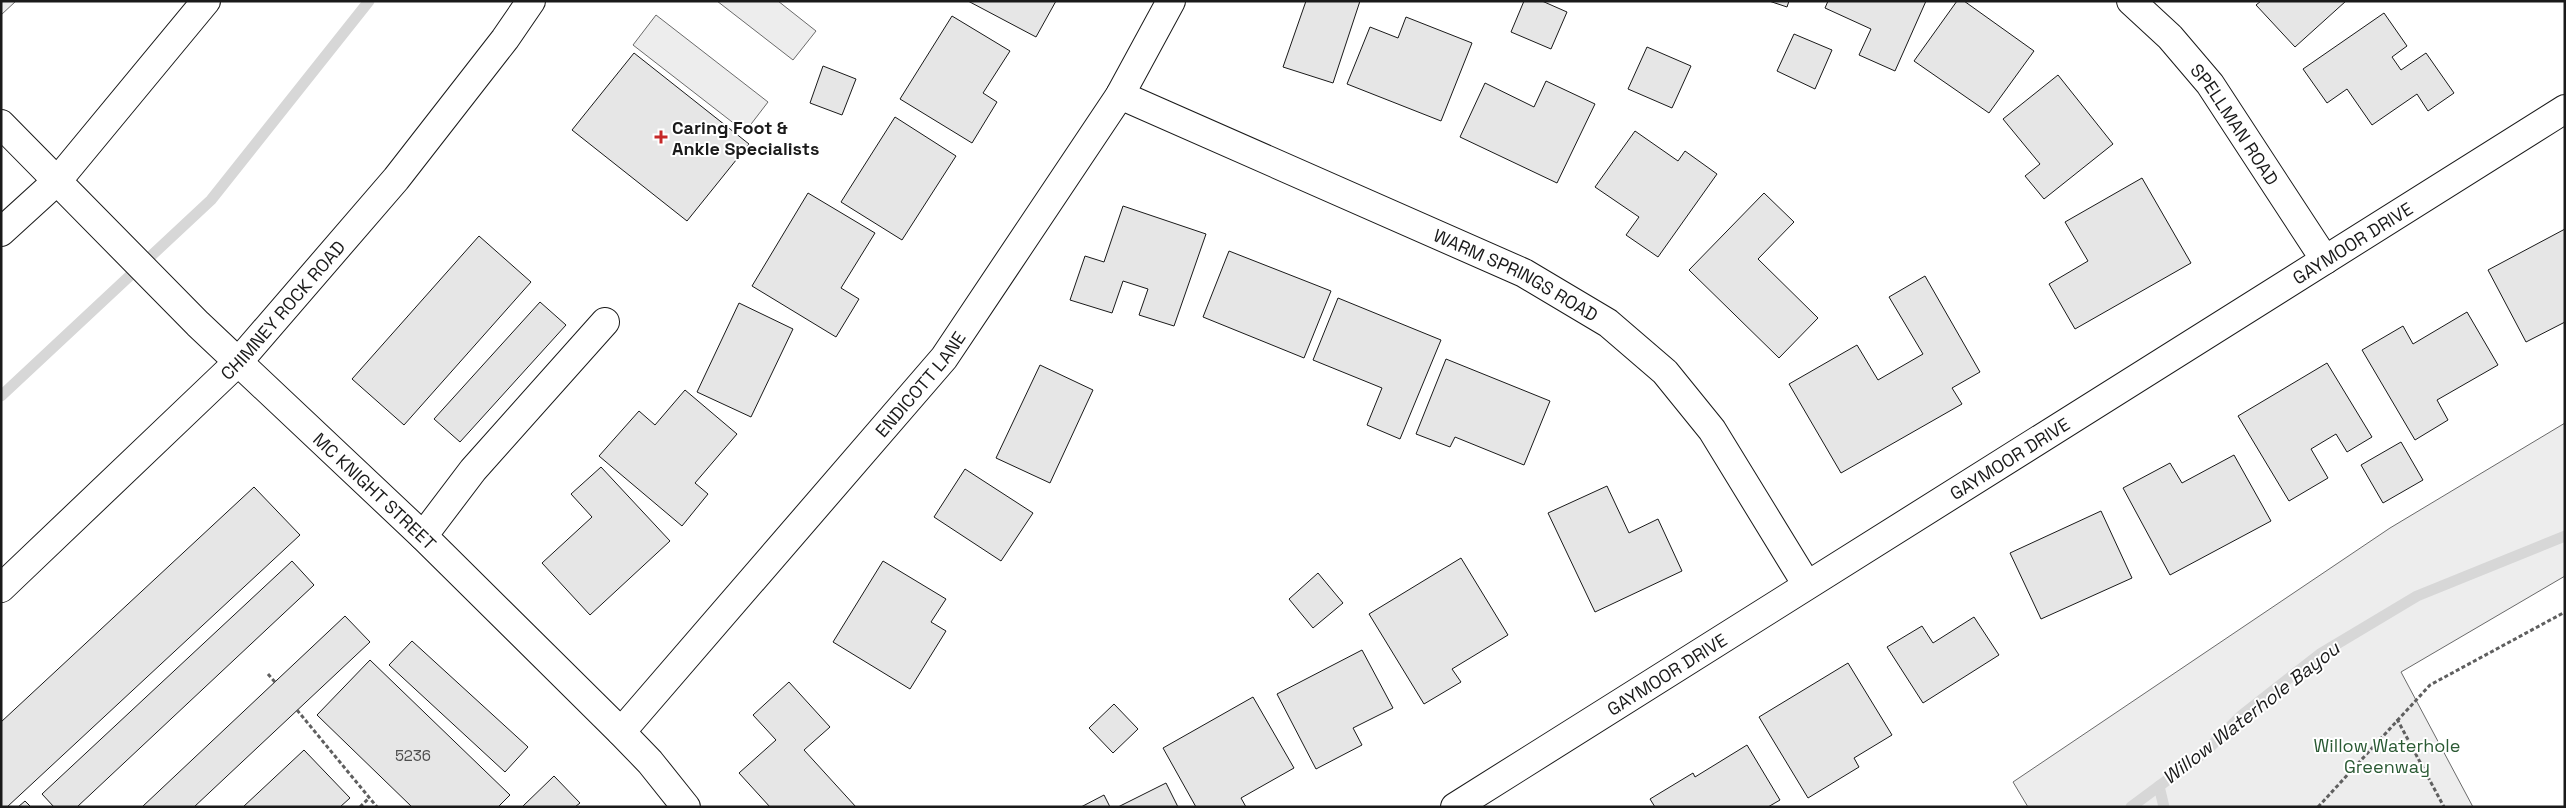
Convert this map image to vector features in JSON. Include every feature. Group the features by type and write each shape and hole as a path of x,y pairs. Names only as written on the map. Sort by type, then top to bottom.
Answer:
{"street":[{"path":"1,232 58,180 206,1"},
{"name":"CHIMNEY ROCK ROAD","path":"1,588 239,362 396,179 531,1"},
{"name":"ENDICOTT LANE","path":"621,732 944,358 1120,95 1171,1"},
{"name":"SPELLMAN ROAD","path":"2131,1 2170,37 2210,84 2325,260"},
{"name":"WARM SPRINGS ROAD","path":"1120,95 1524,273 1608,323 1665,372 1712,430 1807,585"},
{"name":"GAYMOOR DRIVE","path":"1455,807 2565,109"},
{"name":"MC KNIGHT STREET","path":"1,124 198,324 423,536 621,732 650,762 686,807"},
{"path":"423,536 473,470 605,322"}],"path":[{"path":"2318,807 2397,718 2430,685 2565,612"},
{"path":"268,674 274,682"},
{"path":"298,710 378,807"},
{"path":"2397,718 2444,807"},
{"path":"360,807 369,798"}],"shaded area":[{"path":"1,1 16,1 1,15"},
{"path":"717,1 778,1 816,31 793,60"},
{"path":"656,15 768,102 745,132 633,45"},
{"path":"2565,423 2565,576 2401,672 2473,807 2028,807 2013,782 2390,528"}],"building":[{"path":"968,1 1056,1 1036,37"},
{"path":"1306,1 1360,1 1333,83 1283,67"},
{"path":"1524,1 1542,1 1567,12 1551,49 1511,32"},
{"path":"1769,1 1789,1 1787,7"},
{"path":"1828,1 1926,1 1895,71 1859,55 1871,29 1825,8"},
{"path":"1957,1 1964,1 2034,51 1989,113 1914,61"},
{"path":"2261,1 2346,1 2295,47 2256,5"},
{"path":"2384,13 2407,46 2392,57 2401,70 2426,53 2454,93 2428,111 2417,94 2372,125 2347,89 2327,103 2303,69"},
{"path":"952,16 1010,51 983,93 997,102 972,143 900,99"},
{"path":"1406,17 1472,43 1441,121 1347,84 1370,27 1398,38"},
{"path":"1794,34 1832,50 1815,89 1777,71"},
{"path":"1647,47 1691,66 1672,108 1628,89"},
{"name":"Caring Foot & Ankle Specialists","path":"634,53 749,144 687,221 572,130"},
{"path":"823,66 856,79 842,115 810,103"},
{"path":"2058,75 2113,144 2044,199 2025,176 2040,164 2003,119"},
{"path":"1546,81 1595,104 1557,183 1460,137 1485,83 1534,107"},
{"path":"895,117 956,156 902,240 841,202"},
{"path":"1635,131 1678,161 1685,151 1717,174 1658,257 1626,235 1639,217 1595,187"},
{"path":"2142,178 2191,263 2075,329 2049,284 2088,261 2065,222"},
{"path":"808,193 875,233 841,288 859,299 836,337 752,286"},
{"path":"1764,193 1794,222 1758,259 1818,318 1779,358 1689,270"},
{"path":"1123,206 1206,234 1174,326 1139,315 1148,289 1123,281 1112,313 1070,300 1085,256 1104,262"},
{"path":"2565,229 2565,322 2526,342 2488,270"},
{"path":"479,236 531,282 404,425 352,379"},
{"path":"1229,251 1331,291 1304,358 1203,317"},
{"path":"1925,276 1980,372 1952,388 1962,404 1841,473 1789,384 1857,345 1878,380 1923,354 1889,297"},
{"path":"1338,298 1441,340 1400,439 1367,425 1382,388 1313,360"},
{"path":"540,302 566,325 460,442 434,419"},
{"path":"739,303 793,329 751,417 697,392"},
{"path":"2467,312 2498,365 2437,400 2448,420 2415,440 2362,350 2403,326 2413,344"},
{"path":"1446,359 1550,401 1524,465 1455,437 1450,447 1416,434"},
{"path":"2327,363 2372,437 2347,452 2336,434 2311,449 2328,478 2289,501 2238,416"},
{"path":"1040,365 1093,390 1050,483 996,458"},
{"path":"685,390 737,434 695,483 708,494 682,526 599,456 639,411 655,425"},
{"path":"2401,442 2423,480 2383,503 2361,465"},
{"path":"2234,455 2271,521 2170,575 2123,488 2170,463 2182,483"},
{"path":"601,467 670,541 590,615 542,563 592,517 571,494"},
{"path":"965,469 1033,513 1001,561 934,517"},
{"path":"1607,486 1629,533 1658,519 1682,571 1595,612 1548,513"},
{"path":"254,487 300,535 7,807 1,807 1,722"},
{"path":"2101,511 2132,578 2041,619 2010,553"},
{"path":"1461,558 1508,635 1452,669 1461,682 1424,704 1369,614"},
{"path":"292,561 314,585 77,807 54,807 42,794"},
{"path":"883,561 946,599 931,622 946,631 910,689 833,642"},
{"path":"1318,573 1343,603 1313,628 1289,599"},
{"path":"345,616 370,642 194,807 142,807"},
{"path":"1974,617 1999,655 1923,703 1887,647 1922,626 1933,643"},
{"path":"412,641 528,747 505,772 389,665"},
{"path":"1362,650 1393,708 1353,728 1362,745 1316,769 1277,694"},
{"path":"370,660 510,795 498,807 412,807 317,715"},
{"path":"1848,663 1892,735 1854,758 1859,767 1808,798 1759,717"},
{"path":"789,682 830,727 804,750 856,807 770,807 739,773 776,740 753,715"},
{"path":"1253,697 1294,768 1241,798 1246,807 1196,807 1163,748"},
{"path":"1114,704 1138,729 1113,753 1089,728"},
{"path":"1747,745 1780,800 1768,807 1655,807 1650,799 1693,773 1695,777"},
{"path":"304,750 350,798 340,807 243,807"},
{"path":"554,776 580,803 575,807 522,807"},
{"path":"1166,783 1178,807 1118,807"},
{"path":"1104,795 1110,807 1081,807"},
{"path":"25,801 31,807 18,807"}],"waterway":[{"path":"1,396 211,200 369,1"},
{"name":"Willow Waterhole Bayou","path":"2131,807 2205,752 2242,715 2320,654 2417,596 2565,536"},
{"path":"2159,786 2164,807"}],"place":[{"name":"Caring Foot & Ankle Specialists","path":"661,137"}],"park label":[{"name":"Willow Waterhole Greenway","path":"2387,755"}]}
